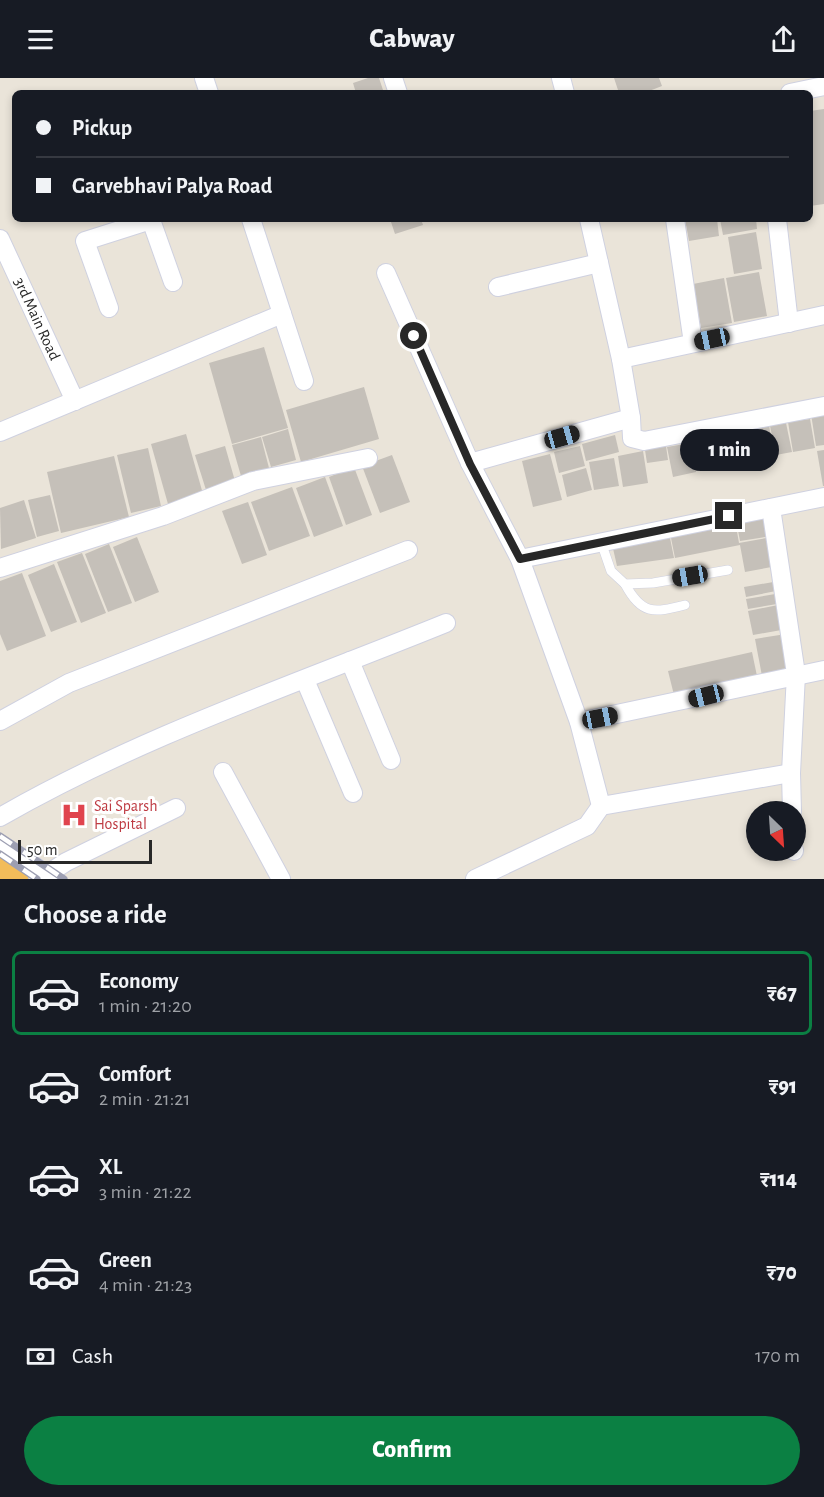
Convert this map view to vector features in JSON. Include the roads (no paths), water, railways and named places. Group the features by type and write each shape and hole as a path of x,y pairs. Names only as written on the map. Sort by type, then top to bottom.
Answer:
{"highway":[{"path":"0,869 14,879"}],"street":[{"path":"805,90 824,86"},
{"path":"109,308 85,241 142,222"},
{"path":"152,222 173,282"},
{"path":"252,222 304,381"},
{"path":"590,222 621,359 632,438 644,441 824,406"},
{"path":"675,222 693,343"},
{"path":"777,222 789,323"},
{"name":"3rd Main Road","path":"0,239 75,401"},
{"path":"498,287 599,263"},
{"path":"387,273 470,464 520,559 579,722 602,806"},
{"path":"0,432 282,314"},
{"path":"621,359 824,315"},
{"path":"470,464 631,418"},
{"path":"0,568 163,516 253,482 368,458"},
{"path":"520,559 824,497"},
{"path":"771,507 796,674 792,801"},
{"path":"0,721 69,683 408,550"},
{"path":"0,817 46,790 186,726 446,622"},
{"path":"350,661 391,760"},
{"path":"579,722 796,674 824,670"},
{"path":"305,680 353,793"},
{"path":"223,772 281,879"},
{"path":"475,879 587,826 602,806 791,773"},
{"path":"0,845 49,877 66,862 176,808"}],"lane":[{"path":"601,542 611,571 625,584 636,604 645,609 659,611 685,605"},
{"path":"625,584 653,583 728,570"}],"railway":[{"path":"0,836 64,879"},
{"path":"0,854 37,879"}],"place":[{"name":"Sai Sparsh Hospital","path":"74,815"}]}
